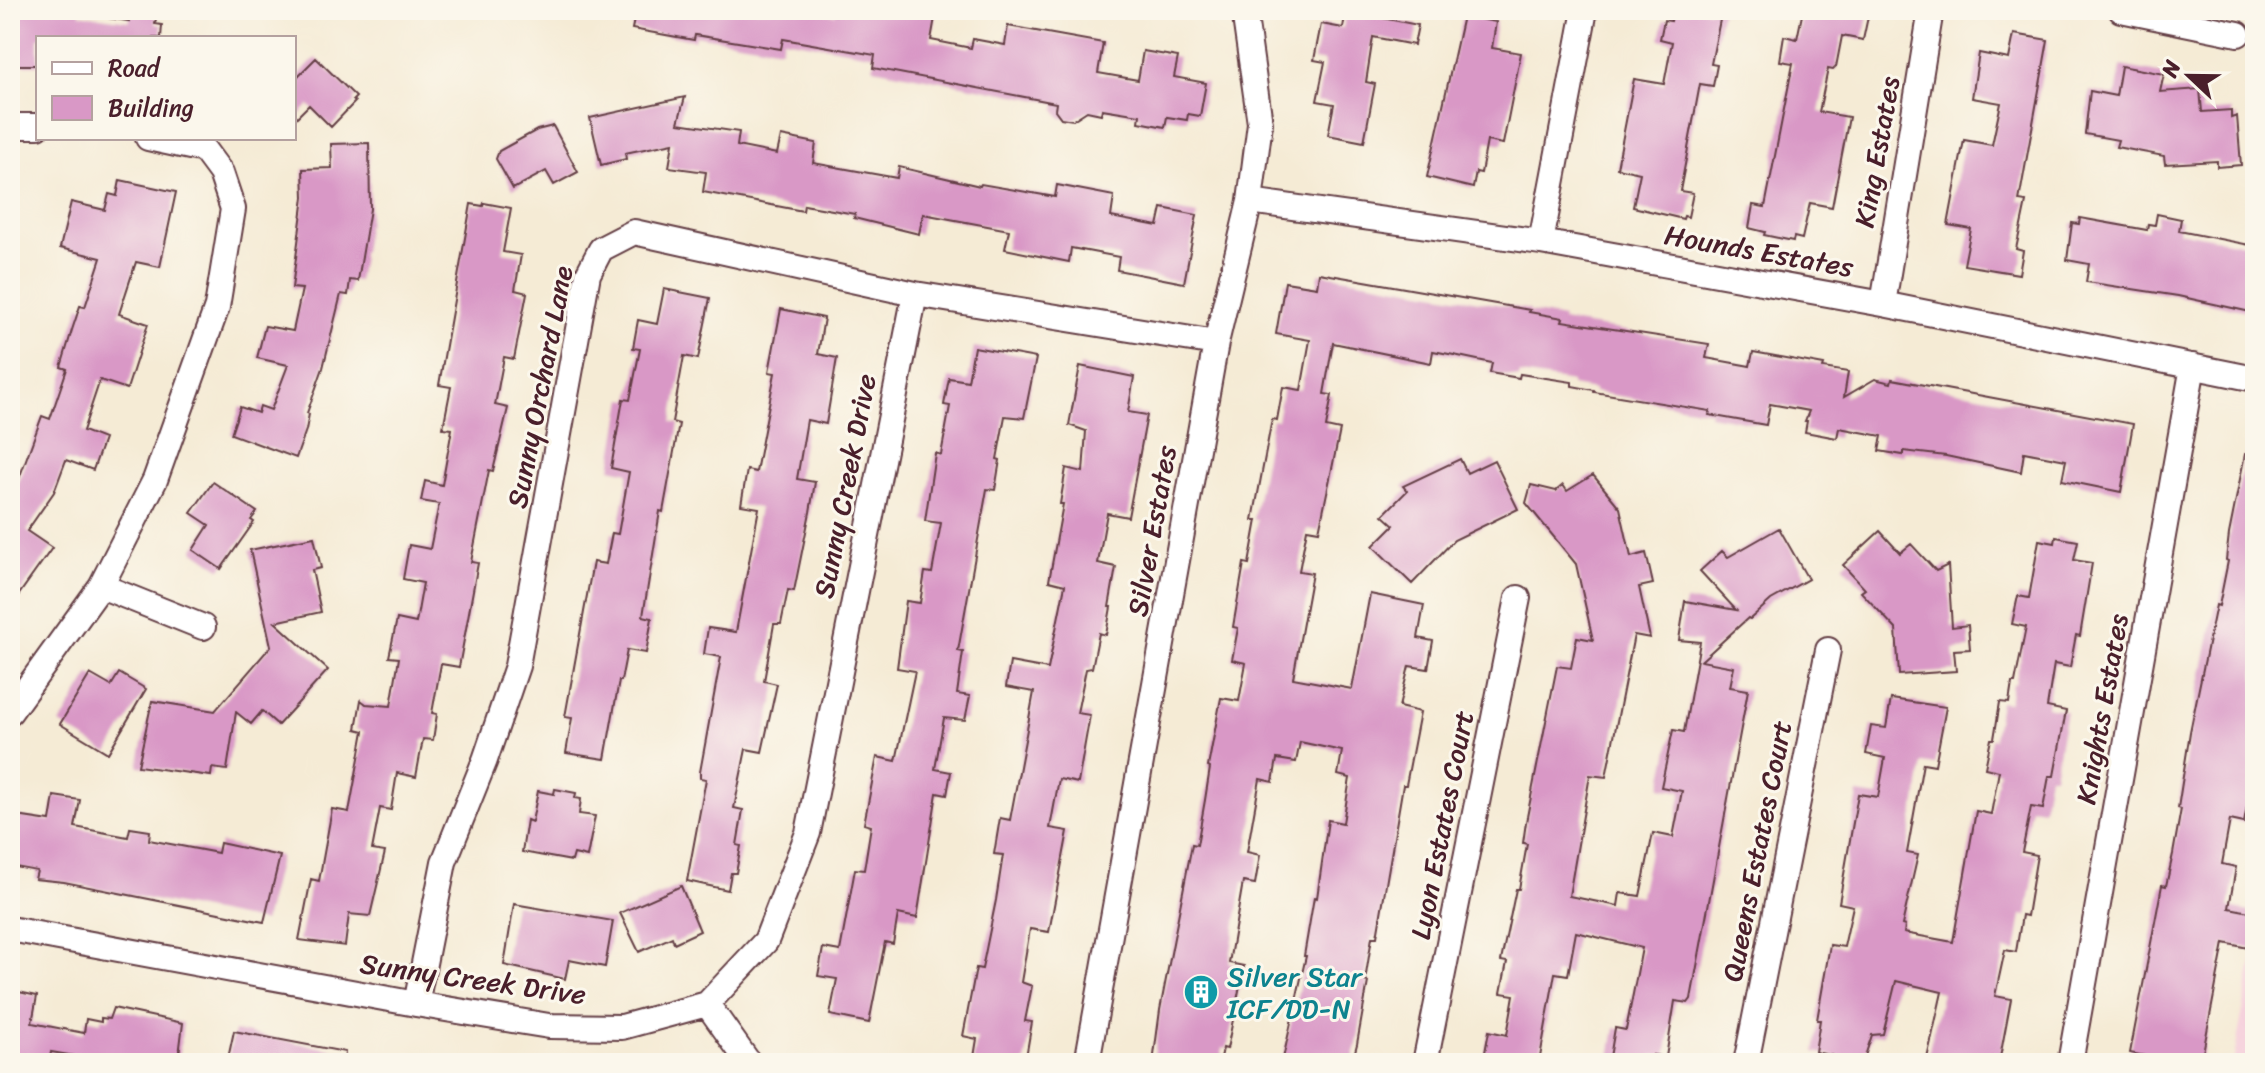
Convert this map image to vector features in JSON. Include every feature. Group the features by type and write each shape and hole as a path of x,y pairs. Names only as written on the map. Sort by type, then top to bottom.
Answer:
{"street":[{"path":"1541,242 1585,10"},
{"name":"King Estates","path":"1883,304 1931,10"},
{"path":"2121,10 2238,34"},
{"name":"Silver Estates","path":"1087,1063 1216,343 1250,201 1260,123 1241,11"},
{"path":"10,126 36,126"},
{"path":"10,712 101,586 155,480 217,307 233,209 221,173 204,150 157,140"},
{"name":"Hounds Estates","path":"1250,201 1541,242 1883,304 2255,379"},
{"name":"Sunny Orchard Lane","path":"416,1004 444,862 485,760 517,666 588,274 601,249 634,232 915,294 1216,343"},
{"name":"Sunny Creek Drive","path":"10,929 549,1026 622,1027 707,1004 766,941 808,833 915,294"},
{"name":"Knights Estates","path":"2070,1063 2193,366"},
{"path":"101,586 203,627"},
{"name":"Lyon Estates Court","path":"1425,1063 1518,598"},
{"name":"Queens Estates Court","path":"1746,1063 1828,650"},
{"path":"707,1004 749,1063"}],"shaded area":[{"path":"2255,946 2255,1063 2233,1063"}],"building":[{"path":"10,10 80,10 80,14 129,21 131,10 157,13 155,24 162,25 161,36 36,36 36,65 10,65"},
{"path":"636,10 807,10 835,15 836,10 923,10 936,12 931,40 971,48 973,39 1005,45 1008,26 1103,43 1098,73 1138,80 1143,51 1178,57 1174,77 1206,83 1200,116 1188,114 1187,120 1167,117 1165,127 1139,122 1140,115 1102,109 1101,114 1087,111 1073,120 1061,118 1055,110 1056,103 873,68 875,55 783,39 781,49 695,35 694,40 632,29"},
{"path":"1346,10 1378,10 1377,17 1418,25 1414,45 1373,37 1366,82 1375,84 1364,142 1328,135 1334,104 1317,101 1325,62 1314,60 1321,24 1343,28"},
{"path":"1673,10 1722,10 1711,64 1717,65 1713,86 1700,84 1680,191 1693,193 1688,217 1684,216 1683,219 1633,207 1640,173 1617,168 1634,79 1664,84 1672,42 1660,39 1664,20 1671,21"},
{"path":"1803,10 1869,12 1863,40 1842,36 1836,67 1828,69 1819,112 1849,117 1832,207 1810,203 1802,239 1794,237 1793,241 1764,235 1765,232 1749,228 1753,205 1765,207 1793,63 1780,61 1784,36 1797,39"},
{"path":"1463,16 1496,22 1492,48 1521,53 1503,144 1487,141 1481,173 1476,172 1473,188 1427,177"},
{"path":"2014,34 2048,40 2019,201 2026,202 2016,249 2023,251 2019,274 1964,265 1971,229 1948,225 1964,140 1992,145 2001,103 1972,98 1979,53 2009,59"},
{"path":"316,58 356,97 355,102 331,127 309,105 296,118 296,78"},
{"path":"2121,66 2164,74 2160,92 2200,89 2202,112 2231,110 2231,118 2237,116 2241,165 2217,167 2217,161 2165,164 2164,156 2116,147 2118,140 2085,134 2090,91 2116,96"},
{"path":"685,97 678,123 739,132 737,146 777,154 781,136 816,143 813,163 897,178 899,167 980,186 1055,197 1057,185 1114,196 1111,217 1158,226 1162,208 1197,215 1184,283 1117,270 1119,257 1071,248 1069,262 1005,249 1009,230 923,214 919,234 854,218 855,214 804,205 803,211 703,192 706,172 669,167 673,143 625,153 626,159 601,165 590,118"},
{"path":"553,126 578,172 554,185 546,171 513,189 496,159 499,151 537,130"},
{"path":"369,143 370,209 358,281 350,280 348,295 341,294 296,458 231,434 240,407 258,413 260,406 271,410 288,365 257,358 265,326 293,331 302,289 292,288 304,197 303,169 332,168 331,144"},
{"path":"120,180 176,192 160,267 136,262 119,314 148,324 127,389 100,380 83,431 104,439 93,470 66,460 54,492 27,531 52,548 10,607 10,494 17,484 42,416 50,419 67,369 61,367 72,330 80,306 85,307 101,258 60,248 71,202 105,210 109,194 117,196"},
{"path":"484,203 511,208 503,252 521,255 515,290 527,293 514,359 504,357 495,405 508,408 493,471 489,470 471,562 478,563 459,667 441,664 432,713 437,714 433,740 423,739 416,777 397,773 391,810 380,808 372,850 385,852 370,916 349,914 345,946 299,940 311,879 319,881 332,809 349,812 364,731 356,729 361,700 366,704 391,706 399,658 389,657 397,619 416,623 423,583 403,579 409,545 430,549 439,504 421,501 425,481 442,485 452,429 443,428 451,387 439,385 471,204 483,206"},
{"path":"2157,214 2181,219 2179,231 2255,246 2255,313 2178,296 2086,282 2089,264 2067,260 2072,223 2079,224 2080,218 2147,230 2148,224 2155,225"},
{"path":"1319,273 1530,310 1563,318 1562,321 1709,344 1706,358 1750,366 1753,352 1824,365 1823,368 1848,372 1844,397 1875,379 1891,383 1892,379 2133,424 2121,492 2062,480 2066,460 2024,452 2021,472 1946,456 1879,451 1882,436 1839,428 1837,438 1805,432 1809,411 1770,404 1766,425 1709,415 1710,411 1594,392 1572,386 1572,382 1490,373 1492,363 1449,354 1433,351 1431,363 1333,343 1324,394 1332,395 1326,427 1340,430 1319,531 1307,529 1299,571 1312,573 1293,678 1352,689 1370,594 1424,605 1418,638 1433,641 1428,669 1409,666 1399,707 1420,712 1406,785 1403,785 1377,937 1372,937 1357,1044 1352,1063 1282,1063 1306,956 1314,897 1317,898 1328,820 1343,823 1350,778 1338,775 1342,751 1300,742 1296,762 1277,759 1273,782 1260,779 1247,852 1260,855 1255,884 1243,882 1229,963 1244,966 1227,1049 1223,1048 1220,1063 1153,1063 1160,1010 1192,844 1197,845 1221,698 1239,701 1246,663 1232,660 1238,628 1233,627 1244,563 1249,564 1257,520 1253,520 1272,419 1277,420 1283,387 1301,390 1310,340 1276,334 1285,282 1317,287"},
{"path":"664,289 710,298 698,359 684,356 672,422 679,424 663,512 660,511 643,616 652,618 646,653 627,650 605,759 566,753 572,718 565,717 593,562 606,564 612,533 618,534 629,472 611,468 623,399 630,400 640,349 633,348 638,320 657,324"},
{"path":"781,309 824,318 818,354 837,358 826,424 807,420 797,479 815,482 810,512 794,591 788,590 781,624 774,624 764,681 777,684 762,752 746,749 734,808 743,810 737,845 741,846 736,873 731,873 728,890 687,881 706,779 700,778 700,772 721,657 704,654 708,628 736,632 759,508 741,505 747,470 756,472 775,373 769,372"},
{"path":"974,347 1036,358 1024,418 1005,416 995,490 987,489 958,651 963,652 957,694 970,696 965,720 944,718 935,769 951,772 947,795 937,793 917,918 898,914 893,944 885,942 869,1023 830,1015 837,979 818,976 823,948 840,951 855,869 864,870 871,826 864,824 877,757 896,761 915,671 897,668 906,601 920,603 925,572 932,573 941,523 925,521 935,453 941,455 950,406 944,405 949,378 968,381"},
{"path":"1080,366 1134,377 1128,412 1147,415 1128,517 1107,513 1098,563 1116,567 1111,607 1106,635 1099,633 1092,668 1086,669 1077,713 1090,715 1078,783 1059,779 1050,828 1068,831 1049,932 1030,929 1021,982 1032,986 1025,1021 1032,1022 1025,1063 973,1063 977,1039 963,1036 976,968 982,969 996,900 1003,855 994,854 1000,818 1010,820 1034,692 1006,687 1010,662 1048,669 1065,585 1049,581 1066,468 1083,472 1086,431 1069,425"},
{"path":"2245,454 2255,455 2255,763 2244,823 2230,820 2222,864 2236,867 2229,908 2255,913 2255,935 2253,949 2224,943 2201,1063 2180,1063 2130,1053 2162,885 2166,886 2173,854 2190,732 2228,561 2229,534"},
{"path":"1460,459 1467,473 1494,460 1518,509 1454,540 1412,584 1373,546 1394,525 1383,515 1407,491 1403,486"},
{"path":"1593,475 1620,508 1631,557 1646,553 1653,584 1639,587 1650,638 1634,635 1606,777 1590,775 1569,896 1618,906 1620,893 1640,896 1653,833 1673,837 1682,791 1661,787 1673,730 1684,732 1700,642 1679,640 1685,601 1736,610 1700,571 1722,551 1728,557 1779,528 1808,579 1771,600 1701,661 1734,667 1730,687 1748,690 1691,999 1688,1003 1675,1001 1666,1057 1653,1055 1652,1063 1609,1063 1615,1028 1626,1030 1642,948 1576,932 1568,975 1555,973 1539,1063 1483,1063 1489,1031 1507,1035 1514,995 1501,993 1507,962 1501,961 1516,889 1519,889 1527,844 1523,843 1526,822 1557,666 1571,668 1577,637 1593,640 1576,564 1526,503 1531,485 1556,491 1563,485 1567,491"},
{"path":"213,482 257,512 251,520 254,522 221,569 193,550 209,525 191,513"},
{"path":"1880,531 1900,553 1911,544 1936,571 1948,565 1952,627 1968,625 1970,649 1954,650 1956,671 1899,675 1896,629 1861,592 1865,589 1843,565"},
{"path":"314,537 321,568 312,570 321,612 275,622 328,670 278,725 262,711 251,724 236,712 227,770 212,768 211,776 138,766 152,701 215,711 271,646 250,550"},
{"path":"2056,537 2078,541 2074,560 2092,563 2080,636 2076,635 2070,667 2054,664 2047,707 2066,711 2054,776 2049,776 2043,809 2031,807 2022,852 2037,855 2027,916 2022,915 2016,952 2005,950 1995,996 2011,999 1999,1063 1926,1063 1942,992 1896,981 1883,1034 1872,1035 1863,1062 1815,1052 1820,1020 1817,1020 1830,945 1844,947 1853,906 1839,903 1858,794 1878,797 1885,758 1866,754 1871,726 1886,728 1891,699 1946,707 1935,765 1923,763 1907,853 1918,855 1902,925 1905,926 1904,933 1953,942 1976,811 1991,814 1999,771 1985,768 2000,702 2009,703 2012,683 2015,683 2026,627 2012,624 2018,596 2029,598 2039,540 2055,543"},
{"path":"119,673 146,689 108,753 60,724 90,674 111,686"},
{"path":"555,789 576,793 575,798 581,799 579,814 595,816 587,857 574,854 572,861 522,852 527,820 532,822 538,791 554,794"},
{"path":"54,796 80,800 75,827 128,837 130,828 150,831 149,840 218,853 220,843 280,856 264,922 64,882 35,879 37,871 10,866 10,815 50,821"},
{"path":"681,886 700,931 674,943 672,937 639,952 620,913"},
{"path":"514,904 613,921 605,967 569,960 565,979 504,965"},
{"path":"10,990 37,996 32,1023 84,1033 86,1019 101,1022 101,1018 109,1019 113,1008 183,1023 178,1063 115,1063 51,1052 49,1063 10,1063"},
{"path":"234,1031 345,1052 344,1063 227,1063"}],"place":[{"name":"Silver Star ICF/DD-N","path":"1201,992"}]}
